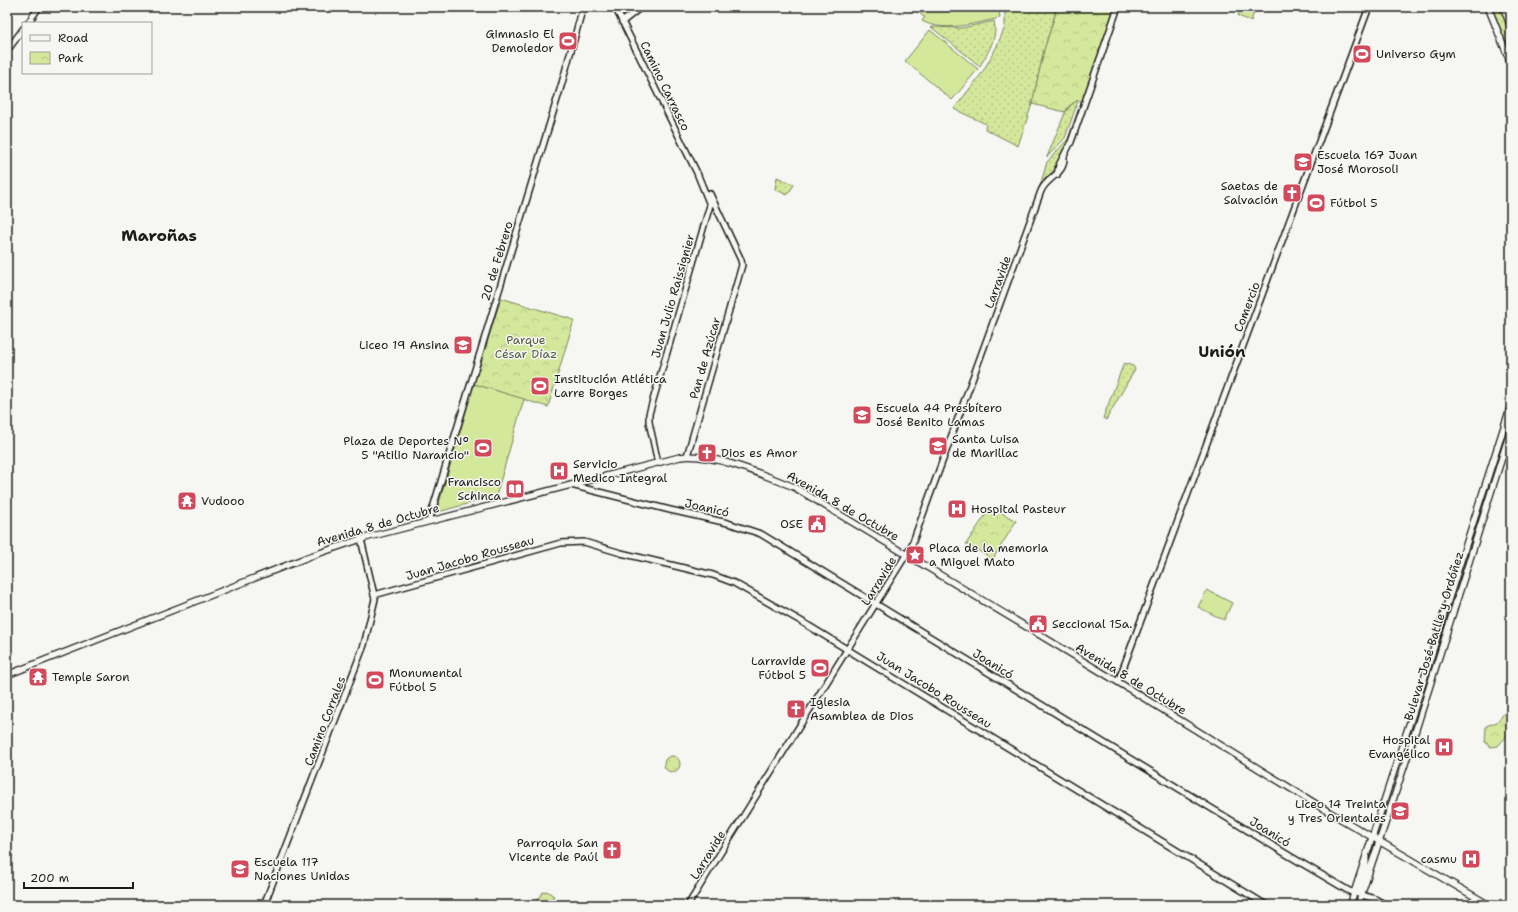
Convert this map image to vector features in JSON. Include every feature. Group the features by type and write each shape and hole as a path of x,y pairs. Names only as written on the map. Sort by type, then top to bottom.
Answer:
{"main road":[{"path":"1488,7 1511,64"},
{"path":"1503,7 1511,27"},
{"name":"Bulevar José Batlle y Ordóñez","path":"1350,905 1410,723 1511,405"},
{"name":"Bulevar José Batlle y Ordóñez","path":"1358,905 1380,842 1511,429"},
{"name":"Avenida 8 de Octubre","path":"7,675 308,557 361,539 687,456 703,458 742,467 794,487 1118,682 1372,838 1489,905"},
{"path":"1406,761 1405,752 1413,726 1410,723"}],"street":[{"path":"29,22 40,7"},
{"name":"20 de Febrero","path":"429,521 560,90 583,7"},
{"name":"Camino Carrasco","path":"615,7 697,173 710,205"},
{"path":"622,22 641,7"},
{"name":"Larravide","path":"688,905 876,605 906,555 919,528 1041,191 1046,182 1057,175 1061,170 1064,156 1074,132 1118,7"},
{"name":"Comercio","path":"1118,682 1369,7"},
{"path":"7,51 22,30"},
{"name":"Camino Carrasco","path":"697,173 719,212 742,265"},
{"name":"Juan Julio Raissignier","path":"658,463 649,422 649,414 710,205"},
{"name":"Pan de Azúcar","path":"687,456 742,265"},
{"name":"Joanicó","path":"571,485 728,523 761,534 1288,855 1350,891 1362,894 1386,905"},
{"name":"Camino Corrales","path":"264,905 362,651 375,599 361,539"},
{"name":"Juan Jacobo Rousseau","path":"374,595 561,543 571,542 584,542 621,553 708,573 734,583 848,650 1266,905"},
{"name":"Juan Jacobo Rousseau","path":"571,542 585,546"},
{"name":"Bulevar José Batlle y Ordóñez","path":"1362,894 1359,889 1366,867 1366,859"}],"green space":[{"path":"920,7 998,7 1000,18 960,26 950,27 931,25 922,21 925,17 921,15"},
{"path":"1005,7 1046,7 1056,11 1044,50 1032,104 1018,146 985,129 986,124 954,109 982,73 996,48 1005,27"},
{"path":"1046,7 1116,7 1083,102 1078,100 1069,106 1065,112 1032,104 1044,50 1056,12"},
{"path":"1241,7 1256,7 1251,21 1238,16"},
{"path":"1492,7 1500,7 1511,33 1511,55"},
{"path":"994,21 995,33 989,50 980,66 931,27 962,28"},
{"path":"930,30 978,69 952,100 905,61"},
{"path":"1077,100 1078,101 1065,138 1047,157 1065,113"},
{"path":"1081,102 1070,139 1055,169 1040,186 1047,162 1068,139"},
{"path":"777,177 794,185 787,195 775,189"},
{"name":"Parque César Díaz","path":"501,298 574,320 548,407 474,384"},
{"path":"1124,363 1133,366 1135,369 1106,420 1103,418"},
{"name":"Plaza de Deportes Nº 5 \"Atilio Narancio\"","path":"474,384 524,399 496,496 438,512 437,510"},
{"path":"1486,494 1487,496 1430,671 1430,670"},
{"path":"991,507 1016,521 993,559 966,544"},
{"path":"1207,590 1232,603 1224,620 1198,607"},
{"path":"1511,705 1511,731 1498,746 1491,747 1485,742 1486,726 1497,722"},
{"path":"669,756 675,756 680,761 678,770 675,772 669,772 664,767 664,761"},
{"path":"547,891 554,896 548,905 534,905 543,892"}],"place":[{"name":"Gimnasio El Demoledor","path":"568,41"},
{"name":"Universo Gym","path":"1362,54"},
{"name":"Escuela 167 Juan José Morosoli","path":"1303,162"},
{"name":"Saetas de Salvación","path":"1292,193"},
{"name":"Fútbol 5","path":"1316,203"},
{"name":"Liceo 19 Ansina","path":"463,345"},
{"name":"Institución Atlética Larre Borges","path":"540,386"},
{"name":"Escuela 44 Presbítero José Benito Lamas","path":"862,415"},
{"name":"Santa Luisa de Marillac","path":"938,446"},
{"name":"Plaza de Deportes Nº 5 \"Atilio Narancio\"","path":"483,448"},
{"name":"Dios es Amor","path":"707,453"},
{"name":"Servicio Medico Integral","path":"559,471"},
{"name":"Francisco Schinca","path":"515,489"},
{"name":"Vudooo","path":"187,501"},
{"name":"Hospital Pasteur","path":"957,509"},
{"name":"OSE","path":"817,524"},
{"name":"Placa de la memoria a Miguel Mato","path":"915,555"},
{"name":"Seccional 15a.","path":"1038,624"},
{"name":"Larravide Fútbol 5","path":"820,668"},
{"name":"Temple Saron","path":"38,677"},
{"name":"Monumental Fútbol 5","path":"375,680"},
{"name":"Iglesia Asamblea de Dios","path":"796,709"},
{"name":"Hospital Evangélico","path":"1444,747"},
{"name":"Liceo 14 Treinta y Tres Orientales","path":"1400,811"},
{"name":"Parroquia San Vicente de Paúl","path":"612,850"},
{"name":"casmu","path":"1471,859"},
{"name":"Escuela 117 Naciones Unidas","path":"240,869"}],"district":[{"name":"Maroñas","path":"159,235"},
{"name":"Unión","path":"1222,351"}]}
